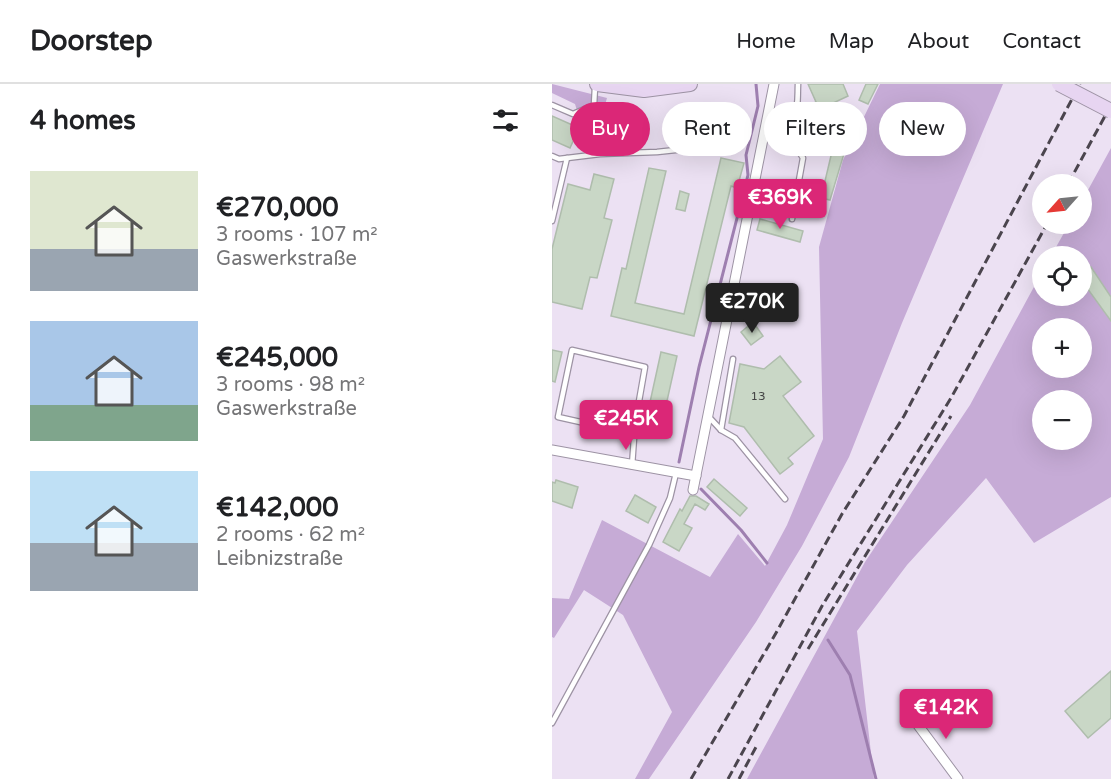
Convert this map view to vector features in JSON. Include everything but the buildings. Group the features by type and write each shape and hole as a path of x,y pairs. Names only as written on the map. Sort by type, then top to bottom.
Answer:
{"main road":[{"path":"596,84 627,89 690,84"},
{"path":"1059,84 1111,111"}],"street":[{"path":"771,102 774,84"},
{"path":"693,490 764,142"},
{"path":"552,450 696,476"},
{"path":"912,717 958,779"}],"lane":[{"path":"552,105 573,114 594,105 596,84"},
{"path":"797,102 798,84"},
{"path":"552,156 567,158 662,151"},
{"path":"792,219 802,156"},
{"path":"552,221 567,158"},
{"path":"632,466 634,434 645,367 572,350 558,417 634,434"},
{"path":"721,430 733,359"},
{"path":"708,416 721,430 735,438 785,499"},
{"path":"552,723 649,545 670,498 676,473"}],"shaded area":[{"path":"552,84 607,98 606,102 571,102 552,93"},
{"path":"880,84 1003,84 902,323 849,457 802,546 756,622 649,779 635,779 672,712 623,615 584,590 554,638 552,637 552,598 569,599 602,520 710,577 738,534 765,566 787,525 823,439 819,247 845,156 867,156 867,111"},
{"path":"1111,148 1111,497 1034,543 986,478 907,565 857,631 874,779 747,779 865,562 970,405 1032,290 1032,306 1092,306 1092,246 1057,246 1063,234 1092,234 1092,183"}],"waterway":[{"path":"679,462 699,367 748,175 746,155 758,106 756,84"},
{"path":"701,489 741,530 767,563"},
{"path":"828,640 850,675 876,779"}],"railway":[{"path":"691,779 842,514 904,416 1080,84"},
{"path":"1073,174 1111,105"},
{"path":"728,779 822,606 951,398 1041,234"},
{"path":"808,649 951,416"},
{"path":"739,779 756,747"}]}
